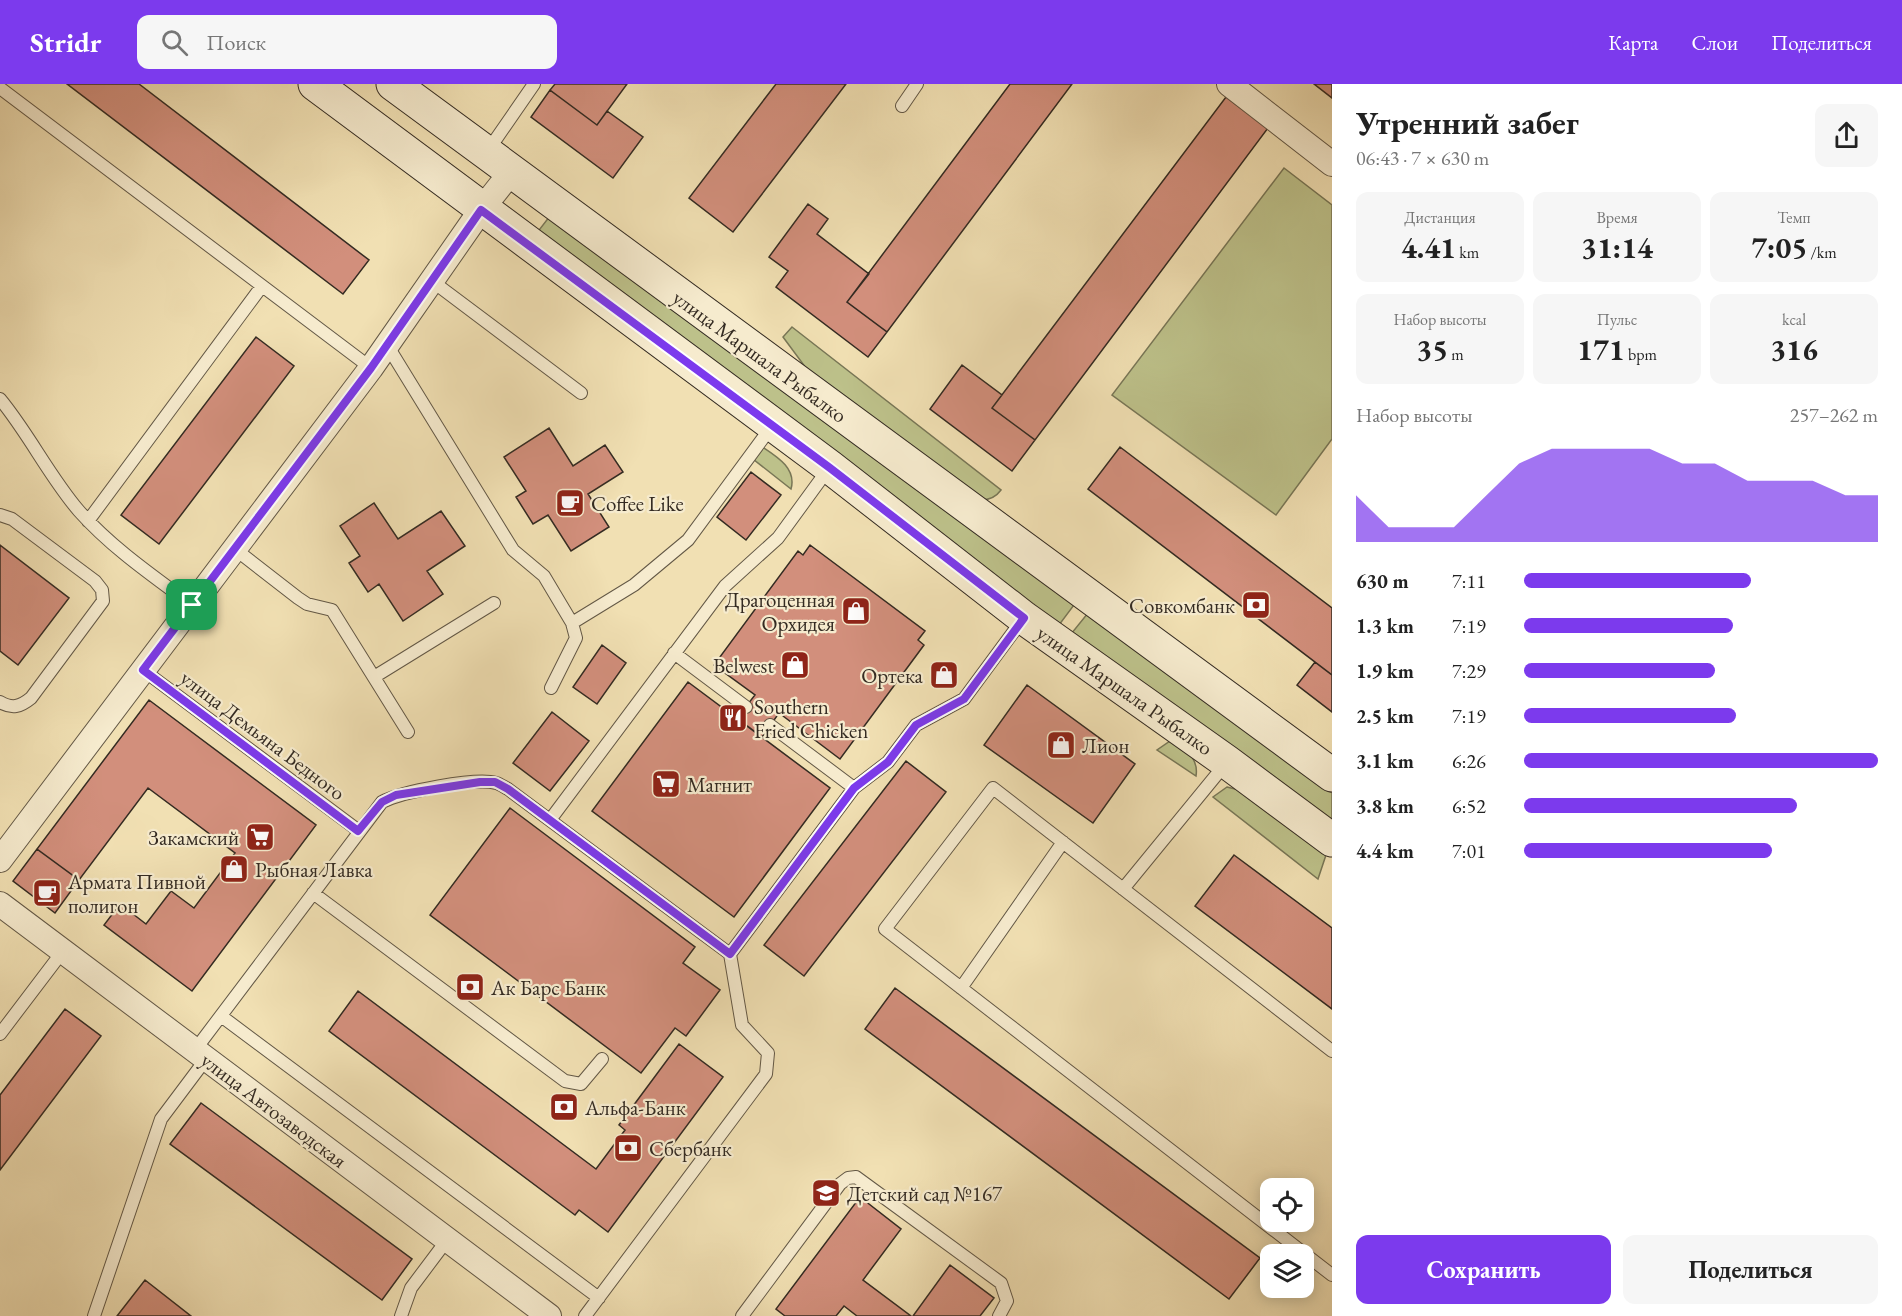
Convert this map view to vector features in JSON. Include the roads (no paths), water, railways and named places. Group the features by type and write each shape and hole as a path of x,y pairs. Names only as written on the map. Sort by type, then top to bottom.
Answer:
{"main road":[{"name":"улица Маршала Рыбалко","path":"315,84 481,210 773,425 1024,618 1227,762 1332,840"},
{"name":"улица Маршала Рыбалко","path":"393,84 1332,775"}],"street":[{"path":"1229,84 1332,164"},
{"path":"0,860 371,368 481,210 512,171"},
{"name":"улица Автозаводская","path":"0,904 549,1316"}],"lane":[{"path":"486,153 534,84"},
{"path":"902,106 917,84"},
{"path":"0,88 371,368"},
{"path":"432,281 581,393"},
{"path":"88,520 262,286"},
{"path":"387,345 513,550 543,576 572,623 576,638 551,688"},
{"path":"0,399 51,475 88,520 122,552 192,605"},
{"path":"572,623 634,585 688,540 773,425"},
{"path":"550,820 725,586 778,538 830,468"},
{"path":"0,515 12,519 95,581 102,590 103,601 31,698 22,705 12,707 0,702"},
{"path":"235,549 307,604 332,610 408,732"},
{"path":"374,677 494,603"},
{"path":"730,954 854,788 888,762 916,725 964,699 1024,618"},
{"path":"674,653 746,707"},
{"name":"улица Демьяна Бедного","path":"143,670 358,831"},
{"path":"770,725 854,788"},
{"path":"1123,889 1227,762"},
{"path":"94,1316 161,1119 201,1055 221,1016 382,802 396,795 480,782 495,782 508,789 730,954 742,1025 768,1053 766,1074 585,1316"},
{"path":"1332,1051 993,788 885,929 1332,1275"},
{"path":"961,988 1063,842"},
{"path":"313,893 565,1082 581,1084 602,1059"},
{"path":"0,1034 63,951"},
{"path":"221,1016 599,1298"},
{"path":"759,1316 745,1312 840,1184 856,1177 1000,1282 1007,1301 999,1316"},
{"path":"401,1316 411,1288 447,1240"}],"place":[{"name":"Coffee Like","path":"570,503"},
{"name":"Совкомбанк","path":"1256,605"},
{"name":"Драгоценная Орхидея","path":"856,611"},
{"name":"Belwest","path":"795,665"},
{"name":"Ортека","path":"944,675"},
{"name":"Southern Fried Chicken","path":"733,718"},
{"name":"Лион","path":"1061,745"},
{"name":"Магнит","path":"666,784"},
{"name":"Закамский","path":"260,837"},
{"name":"Рыбная Лавка","path":"234,869"},
{"name":"Армата Пивной полигон","path":"47,893"},
{"name":"Ак Барс Банк","path":"470,987"},
{"name":"Альфа-Банк","path":"564,1107"},
{"name":"Сбербанк","path":"628,1148"},
{"name":"Детский сад №167","path":"826,1193"}]}
